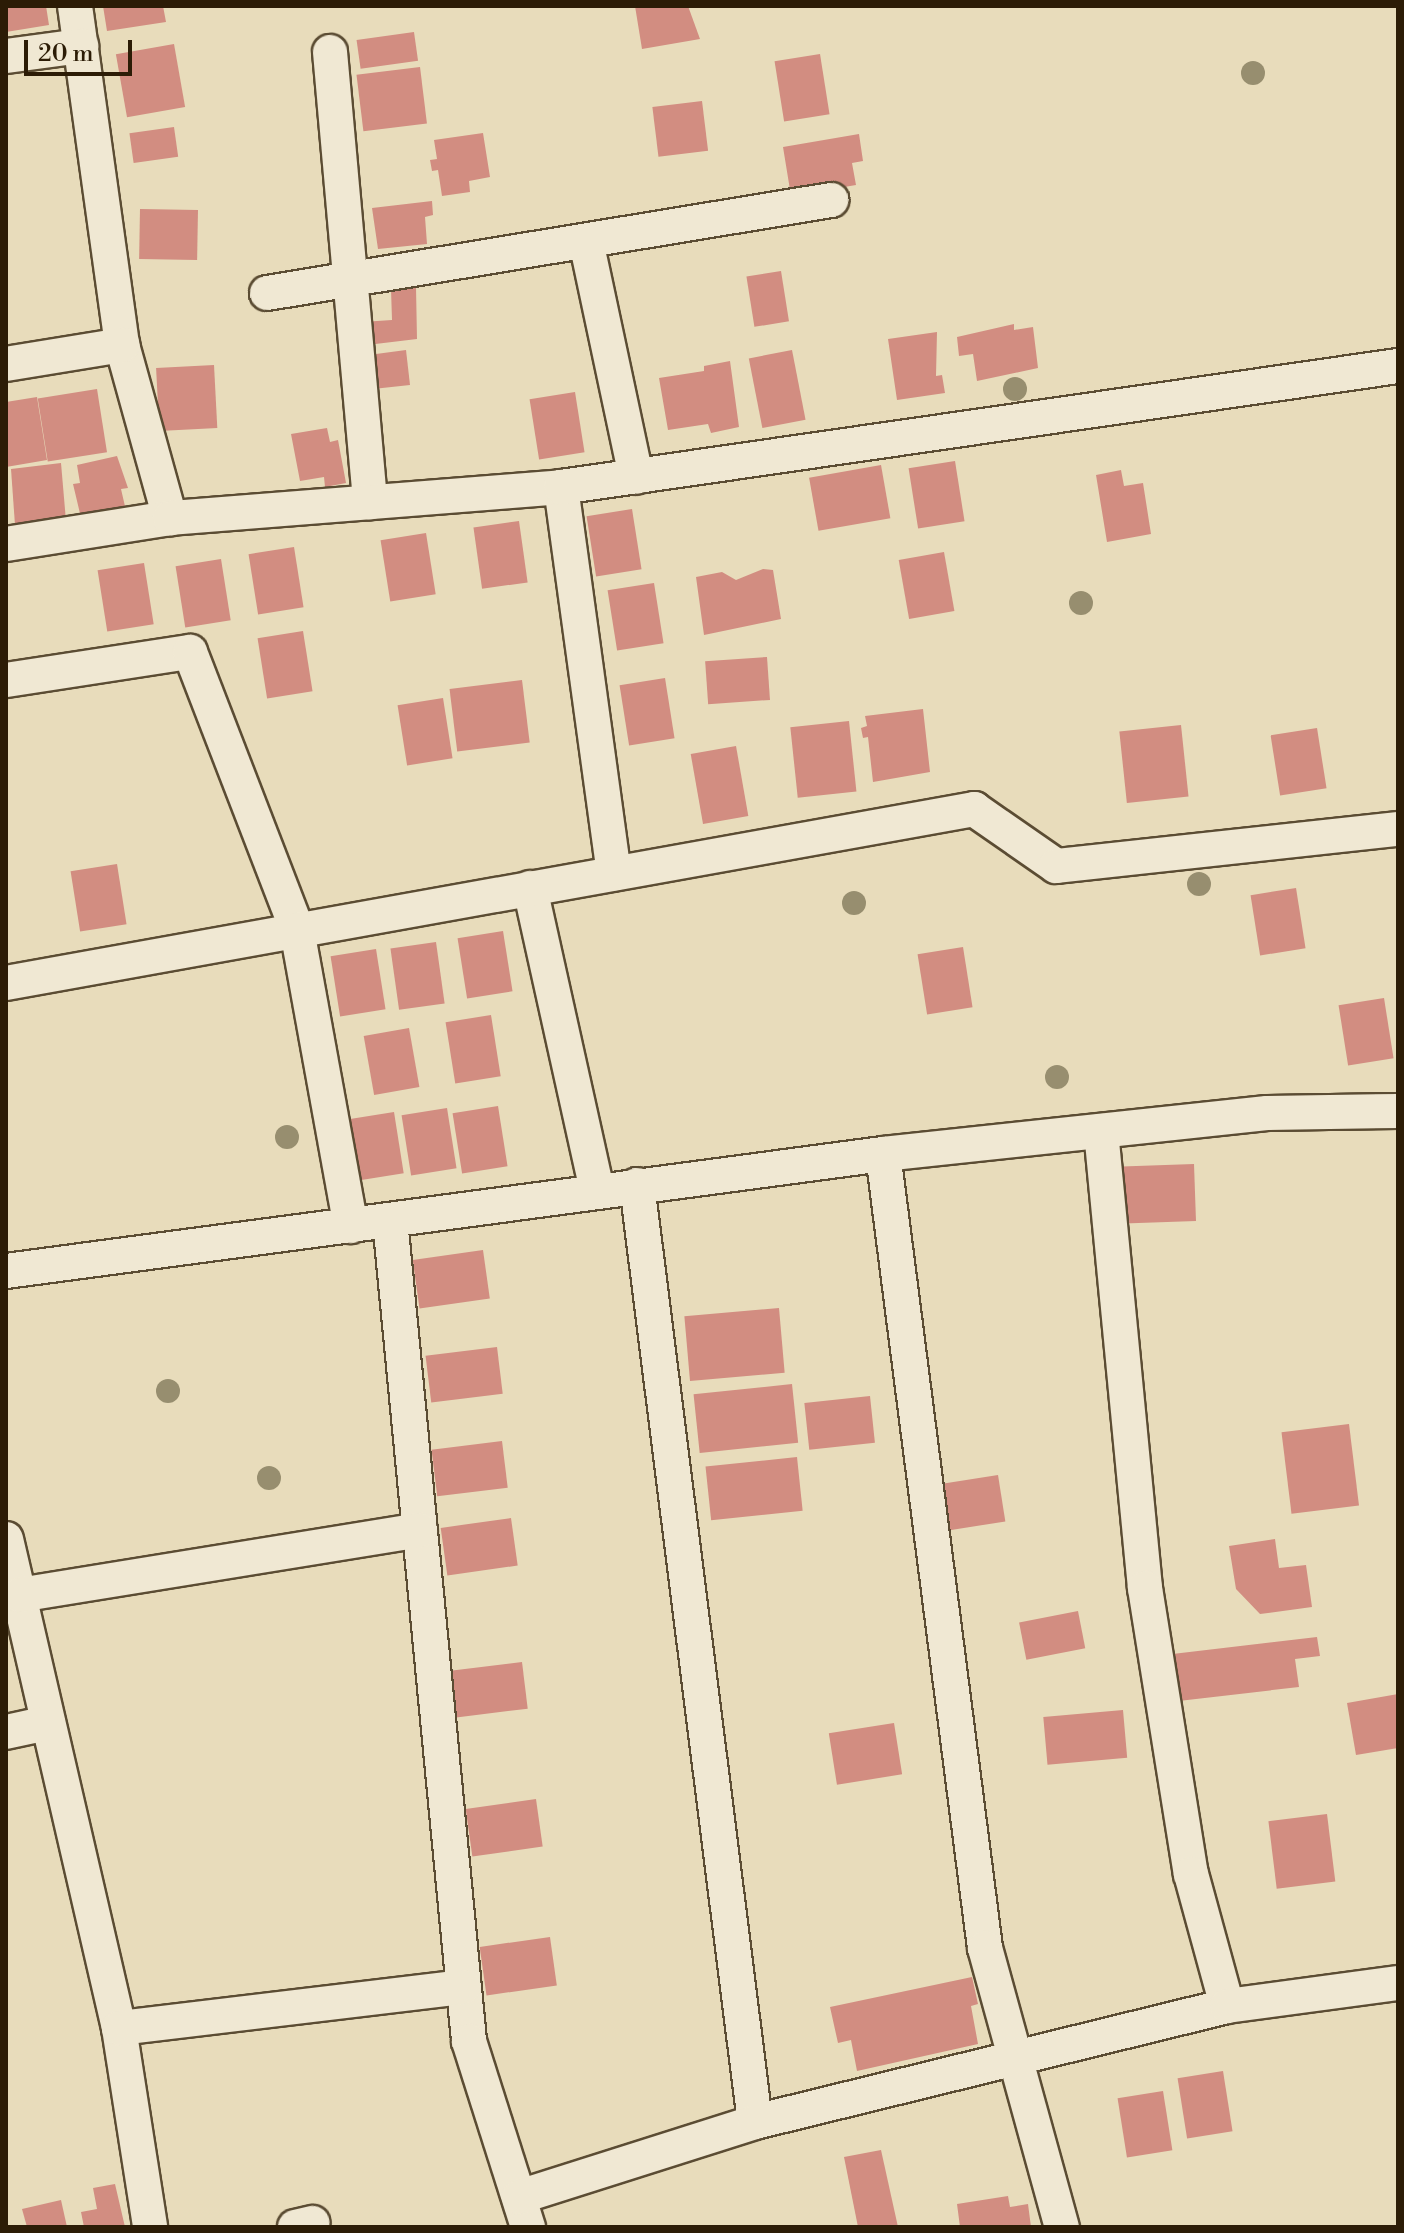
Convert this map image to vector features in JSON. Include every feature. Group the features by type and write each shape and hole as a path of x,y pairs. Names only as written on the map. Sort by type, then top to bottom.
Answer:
{"street":[{"path":"75,6 122,345 170,518"},
{"path":"6,56 81,46"},
{"path":"330,52 353,279 370,502"},
{"path":"267,293 831,200"},
{"path":"586,241 636,477"},
{"path":"6,364 122,345"},
{"path":"6,544 170,518 561,487 1398,366"},
{"path":"561,487 614,873"},
{"path":"6,680 190,652 297,930 351,1226"},
{"path":"6,983 974,809 1056,866 1398,829"},
{"path":"530,888 597,1191"},
{"path":"6,1271 883,1154 1267,1113 1398,1111"},
{"path":"1101,1131 1145,1588 1191,1874 1227,2006"},
{"path":"883,1154 985,1948 1062,2227"},
{"path":"637,1185 755,2122"},
{"path":"390,1220 469,2041 523,2212 755,2122 1227,2006 1398,1983"},
{"path":"19,1595 420,1530"},
{"path":"6,1539 119,2028 150,2227"},
{"path":"6,1732 48,1723"},
{"path":"119,2028 464,1987"}],"building":[{"path":"6,6 46,6 49,25 6,32"},
{"path":"103,6 163,6 166,22 107,31"},
{"path":"635,6 688,6 700,39 642,49"},
{"path":"414,32 418,61 361,69 357,40"},
{"path":"174,44 185,107 127,117 116,54"},
{"path":"820,54 830,114 784,121 775,61"},
{"path":"420,67 427,124 363,131 356,75"},
{"path":"702,101 708,151 658,157 652,107"},
{"path":"174,127 178,157 134,163 129,133"},
{"path":"483,133 490,177 469,181 470,192 442,196 438,170 432,171 430,160 437,159 434,140"},
{"path":"859,134 863,161 852,163 856,185 791,196 783,147"},
{"path":"432,201 433,215 425,217 427,244 378,249 372,208"},
{"path":"140,209 198,210 197,260 139,259"},
{"path":"781,271 789,321 754,327 746,276"},
{"path":"416,287 417,339 367,345 362,322 392,320 391,289"},
{"path":"1014,324 1014,330 1033,327 1038,368 977,381 973,354 959,356 957,337"},
{"path":"937,332 936,376 942,375 945,393 897,400 888,339"},
{"path":"406,350 410,385 373,389 370,365 376,354"},
{"path":"792,350 806,420 762,428 749,358"},
{"path":"730,361 739,427 711,433 708,424 668,430 659,378 704,371 704,366"},
{"path":"214,365 217,428 159,431 156,368"},
{"path":"97,389 107,452 48,462 38,398"},
{"path":"575,392 585,452 539,459 530,399"},
{"path":"37,397 47,460 6,467 6,402"},
{"path":"327,428 330,442 338,440 346,483 325,487 324,477 300,481 291,434"},
{"path":"117,456 128,488 121,489 127,515 82,522 73,484 80,483 77,465"},
{"path":"955,461 965,521 918,529 909,468"},
{"path":"61,463 66,521 16,539 11,469"},
{"path":"881,465 890,518 818,531 809,478"},
{"path":"1121,470 1124,486 1143,483 1151,534 1107,542 1096,475"},
{"path":"632,509 642,569 596,576 587,516"},
{"path":"519,521 528,582 482,589 473,527"},
{"path":"426,533 436,594 390,601 381,540"},
{"path":"294,547 304,607 258,614 249,554"},
{"path":"944,552 954,611 909,619 899,560"},
{"path":"221,559 231,620 185,627 176,566"},
{"path":"144,563 154,624 107,632 98,570"},
{"path":"763,569 773,570 781,619 704,635 696,577 722,572 736,580"},
{"path":"654,583 664,643 617,651 608,590"},
{"path":"303,631 313,691 267,698 258,638"},
{"path":"767,657 770,700 708,704 705,661"},
{"path":"665,678 675,738 629,745 620,685"},
{"path":"522,680 530,743 457,751 450,689"},
{"path":"443,698 453,758 407,765 398,705"},
{"path":"923,709 930,772 873,782 868,737 863,738 861,728 867,726 865,716"},
{"path":"849,721 856,792 798,798 790,727"},
{"path":"1181,725 1189,797 1127,803 1119,731"},
{"path":"1317,728 1327,788 1280,796 1271,735"},
{"path":"736,746 748,816 703,824 691,754"},
{"path":"117,864 127,924 80,932 71,871"},
{"path":"1296,888 1306,948 1260,955 1251,895"},
{"path":"503,931 513,991 467,998 458,938"},
{"path":"436,942 445,1003 399,1010 390,948"},
{"path":"963,947 973,1007 927,1014 918,954"},
{"path":"376,949 386,1009 340,1016 331,956"},
{"path":"1384,998 1394,1058 1348,1065 1339,1005"},
{"path":"491,1015 501,1076 455,1083 446,1022"},
{"path":"409,1028 419,1087 374,1095 364,1036"},
{"path":"498,1106 508,1166 462,1173 453,1113"},
{"path":"447,1108 457,1168 411,1175 402,1115"},
{"path":"394,1112 404,1173 358,1180 349,1119"},
{"path":"1194,1164 1196,1221 1124,1223 1122,1167"},
{"path":"483,1250 490,1299 420,1308 413,1260"},
{"path":"779,1308 785,1373 690,1381 684,1316"},
{"path":"497,1347 503,1394 431,1402 426,1356"},
{"path":"792,1384 798,1443 700,1453 694,1394"},
{"path":"870,1396 875,1443 809,1450 804,1403"},
{"path":"1349,1424 1359,1505 1292,1514 1282,1432"},
{"path":"502,1441 508,1488 437,1496 432,1450"},
{"path":"797,1457 803,1511 711,1520 706,1467"},
{"path":"998,1475 1005,1521 948,1530 941,1484"},
{"path":"511,1518 518,1566 447,1575 441,1528"},
{"path":"1275,1539 1279,1568 1306,1565 1312,1607 1260,1614 1236,1589 1229,1546"},
{"path":"1078,1611 1085,1648 1026,1660 1019,1622"},
{"path":"1317,1637 1320,1656 1295,1659 1299,1687 1170,1702 1164,1655"},
{"path":"522,1662 528,1709 456,1717 451,1671"},
{"path":"1398,1694 1398,1748 1356,1755 1347,1703"},
{"path":"1123,1710 1127,1758 1047,1765 1043,1717"},
{"path":"894,1723 902,1774 837,1785 829,1733"},
{"path":"536,1799 543,1847 472,1856 466,1809"},
{"path":"1327,1814 1335,1881 1277,1889 1268,1821"},
{"path":"550,1937 557,1986 487,1995 480,1947"},
{"path":"972,1977 978,2004 971,2006 978,2044 857,2071 851,2040 838,2043 830,2007"},
{"path":"1223,2071 1233,2131 1187,2138 1178,2078"},
{"path":"1163,2091 1172,2150 1127,2157 1118,2098"},
{"path":"881,2150 898,2227 858,2227 844,2157"},
{"path":"115,2184 125,2227 84,2227 81,2212 97,2209 93,2188"},
{"path":"1008,2196 1010,2207 1028,2204 1031,2227 960,2227 957,2204"},
{"path":"61,2200 67,2227 27,2227 22,2209"}]}
